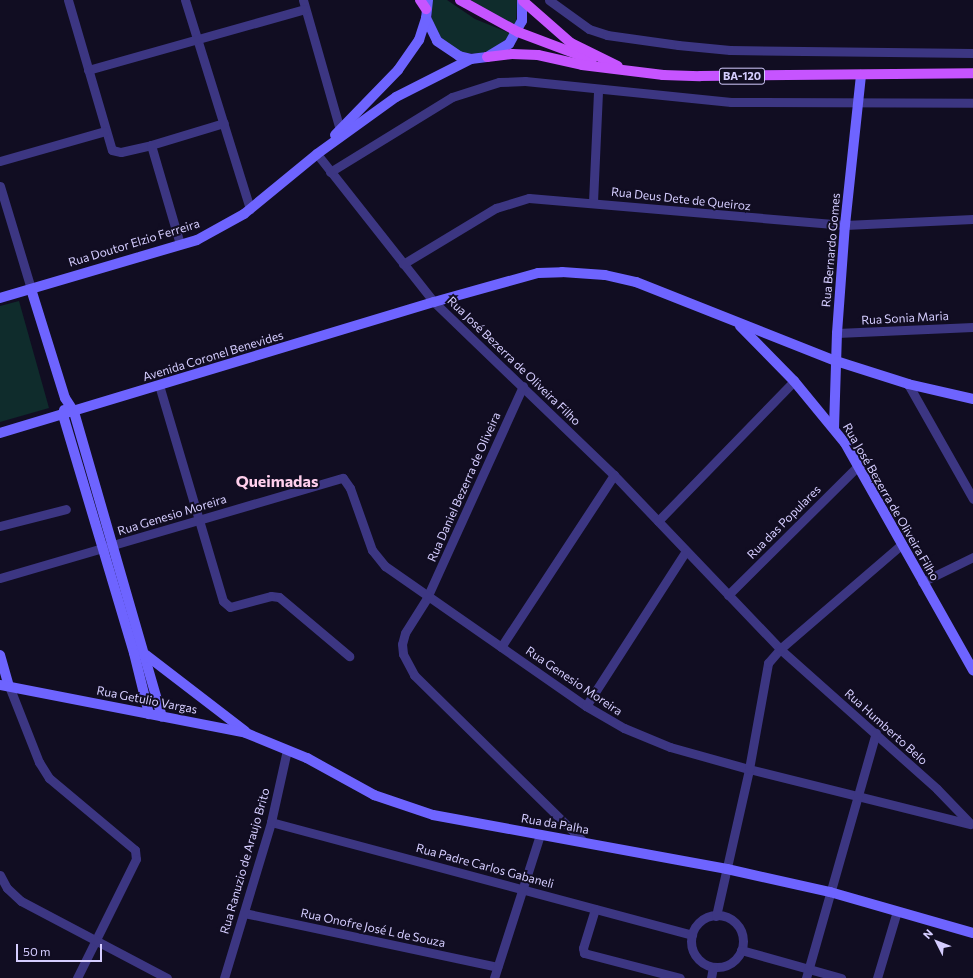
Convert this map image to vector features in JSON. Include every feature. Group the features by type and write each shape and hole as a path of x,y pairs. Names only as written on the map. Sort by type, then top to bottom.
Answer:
{"main road":[{"path":"420,0 427,9 430,30 445,49 459,56 472,59"},
{"name":"BA-120","path":"460,0 518,32 562,51 623,68 662,75 861,75 973,73"},
{"path":"487,57 502,50 518,32 522,22 522,0"},
{"path":"522,0 571,43 623,68"},
{"path":"317,154 398,70 419,40 427,9"},
{"path":"317,154 396,97 472,59 512,54 538,55 582,65 623,68"},
{"name":"Rua Bernardo Gomes","path":"834,428 837,333 845,225 861,75"},
{"name":"Rua Doutor Elzio Ferreira","path":"0,298 197,240 250,209 317,154"},
{"name":"Rua José Bezerra de Oliveira Filho","path":"434,302 538,273 582,272 636,282 836,361 908,384 973,400"},
{"path":"31,289 66,398 74,412 146,655 162,717"},
{"name":"Avenida Coronel Benevides","path":"0,434 434,302"},
{"name":"Rua José Bezerra de Oliveira Filho","path":"738,323 794,381 834,428 973,670"},
{"path":"66,398 63,415 104,548 149,714"},
{"path":"0,655 4,685"},
{"path":"146,655 246,733"},
{"name":"Rua Getulio Vargas","path":"4,685 246,733 287,750"},
{"name":"Rua da Palha","path":"287,750 394,803 433,815 540,835 583,841 727,869 830,892 973,933"}],"street":[{"path":"68,0 110,147 116,152 150,145 224,123"},
{"path":"185,0 250,209"},
{"path":"549,0 589,29 607,35 678,45 730,50 973,53"},
{"path":"88,70 197,39 304,4 340,130"},
{"path":"330,172 452,96 499,82 525,81 598,90 731,102 973,102"},
{"path":"593,202 598,90"},
{"path":"0,161 105,131"},
{"path":"150,145 180,244"},
{"path":"317,154 434,302"},
{"path":"0,186 31,289"},
{"name":"Rua Deus Dete de Queiroz","path":"404,264 475,220 513,202 529,198 593,202 845,225 973,219"},
{"name":"Rua José Bezerra de Oliveira Filho","path":"434,302 614,475 780,649"},
{"name":"Rua Sonia Maria","path":"837,333 973,327"},
{"path":"658,521 794,381"},
{"path":"908,384 973,499"},
{"path":"159,385 223,601 230,606 271,596 279,597 349,656"},
{"name":"Rua Daniel Bezerra de Oliveira","path":"427,598 523,386"},
{"name":"Rua das Populares","path":"728,595 857,467"},
{"path":"501,647 614,475"},
{"name":"Rua Genesio Moreira","path":"0,578 343,478 350,488 377,558 427,598 586,706 645,738 749,769 858,794 972,825"},
{"path":"0,526 66,509"},
{"path":"716,916 749,769 764,675 768,663 780,649 902,545"},
{"path":"586,706 686,551"},
{"path":"922,582 973,557"},
{"path":"427,598 405,633 402,644 403,654 414,675 472,735 583,841"},
{"name":"Rua Humberto Belo","path":"780,649 876,733 972,825"},
{"path":"4,685 39,762 49,778 131,844 135,850 136,859 77,978"},
{"path":"807,974 876,733"},
{"name":"Rua Ranuzio de Araujo Brito","path":"224,978 271,822 287,750"},
{"name":"Rua Padre Carlos Gabaneli","path":"271,822 692,934"},
{"path":"494,978 540,835"},
{"path":"0,876 7,888 21,901 95,942 167,978"},
{"path":"595,909 583,948 584,953 680,978"},
{"path":"877,978 897,911"},
{"name":"Rua Onofre José L de Souza","path":"244,913 497,967"},
{"path":"716,916 728,919 738,926 742,938 741,950 730,963 713,967 698,959 693,952 692,934 701,921 716,916"},
{"path":"741,950 807,974 841,978"},
{"path":"710,978 713,967"}],"green space":[{"path":"432,0 447,0 475,19 512,34 493,50 476,54 459,52 439,36 432,21"},
{"path":"471,0 517,0 516,26 477,4"},
{"path":"19,301 49,408 0,422 0,306"}],"district":[{"name":"Queimadas","path":"277,481"}]}
